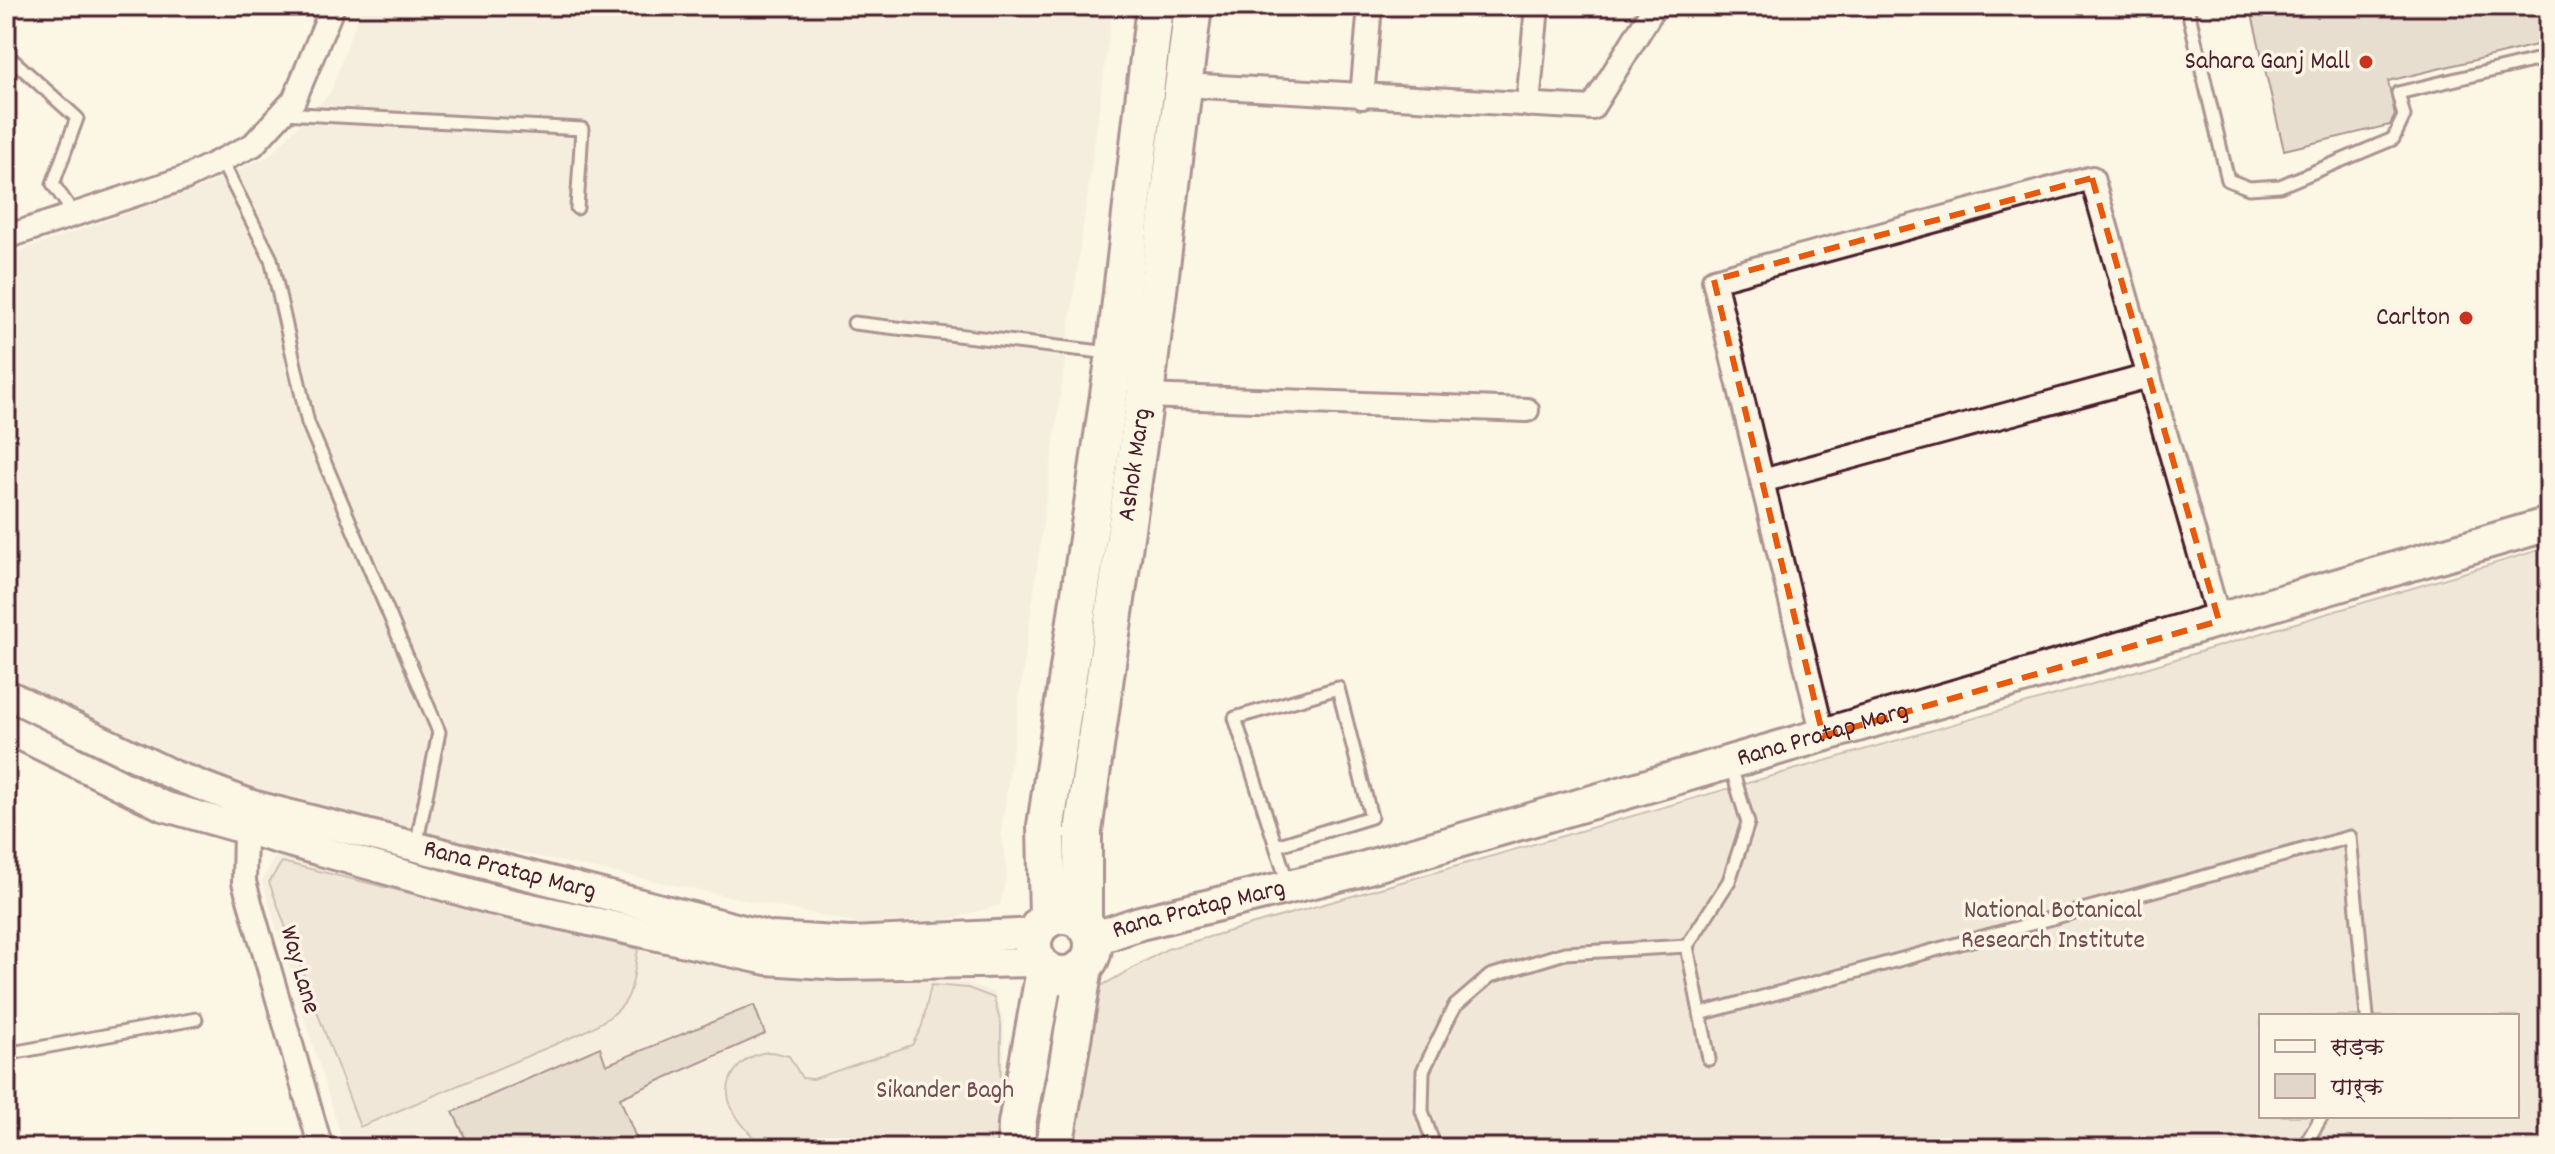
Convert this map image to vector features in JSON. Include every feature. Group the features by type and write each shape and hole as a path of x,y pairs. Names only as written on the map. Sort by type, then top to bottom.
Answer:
{"main road":[{"name":"Ashok Marg","path":"1016,1148 1042,946 1046,826 1115,354 1155,6"},
{"name":"Ashok Marg","path":"1054,1148 1087,943 1083,831 1145,396 1193,6"},
{"name":"Rana Pratap Marg","path":"1087,943 1140,923 1289,888 2549,524"},
{"path":"1066,915 1087,943 1065,976 1042,946 1066,915"}],"street":[{"path":"6,237 185,178 253,145 294,100 333,6"},
{"path":"1362,97 1370,6"},
{"path":"1528,105 1537,6"},
{"path":"1184,85 1592,108 1655,6"},
{"path":"1823,736 1714,280 2092,178 2219,621"},
{"path":"1762,481 2149,376"},
{"path":"1145,396 1527,410"},
{"name":"Rana Pratap Marg","path":"6,694 173,775 249,817 490,899 767,960 839,965 1042,946"},
{"name":"Rana Pratap Marg","path":"6,728 163,806 249,817 416,847 771,937 1042,946"},
{"name":"Way Lane","path":"249,817 244,882 317,1146"}],"lane":[{"path":"2187,6 2228,180 2249,188 2280,186 2393,139 2404,116 2398,93 2549,57"},
{"path":"6,54 77,118 53,184 74,214"},
{"path":"282,113 582,129 577,208"},
{"path":"221,160 271,259 308,423 439,732 416,847"},
{"path":"854,323 1115,354"},
{"path":"1276,846 1371,817 1338,688 1235,718 1289,888"},
{"path":"1709,1059 1687,946 1729,881 1748,823 1729,763"},
{"path":"1700,1014 2350,837 2367,1014"},
{"path":"1435,1148 1422,1111 1423,1071 1454,1007 1490,976 1565,953 1687,946"},
{"path":"6,1054 196,1019"},
{"path":"2303,1148 2321,1118"}],"highlighted area":[{"path":"2092,178 2219,621 1823,736 1714,280"}],"shaded area":[{"path":"362,6 1113,6 1001,834 1007,873 1000,905 950,919 862,924 438,836 238,787 29,701 6,685 6,256 206,185 269,156 330,93"},
{"path":"276,855 762,974 968,983 995,993 1004,1022 1002,1148 345,1148 262,881"}],"green space":[{"name":"National Botanical Research Institute","path":"2549,547 2549,1148 1065,1148 1096,989 1167,949 2066,692"},
{"path":"282,862 638,949 630,991 620,1008 584,1032 360,1127 269,882"},
{"name":"Sikander Bagh","path":"931,985 968,988 994,998 1001,1025 1000,1148 763,1148 736,1116 729,1101 729,1086 735,1071 747,1060 770,1052 789,1056 802,1078 813,1079 912,1045 922,1026"}],"building":[{"name":"Sahara Ganj Mall","path":"2250,6 2549,6 2549,42 2388,81 2395,115 2390,125 2284,150"},
{"path":"754,1005 765,1034 620,1098 640,1148 470,1148 453,1112 600,1047 606,1065"}],"place":[{"name":"Sahara Ganj Mall","path":"2366,62"},
{"name":"Carlton","path":"2466,318"}]}
